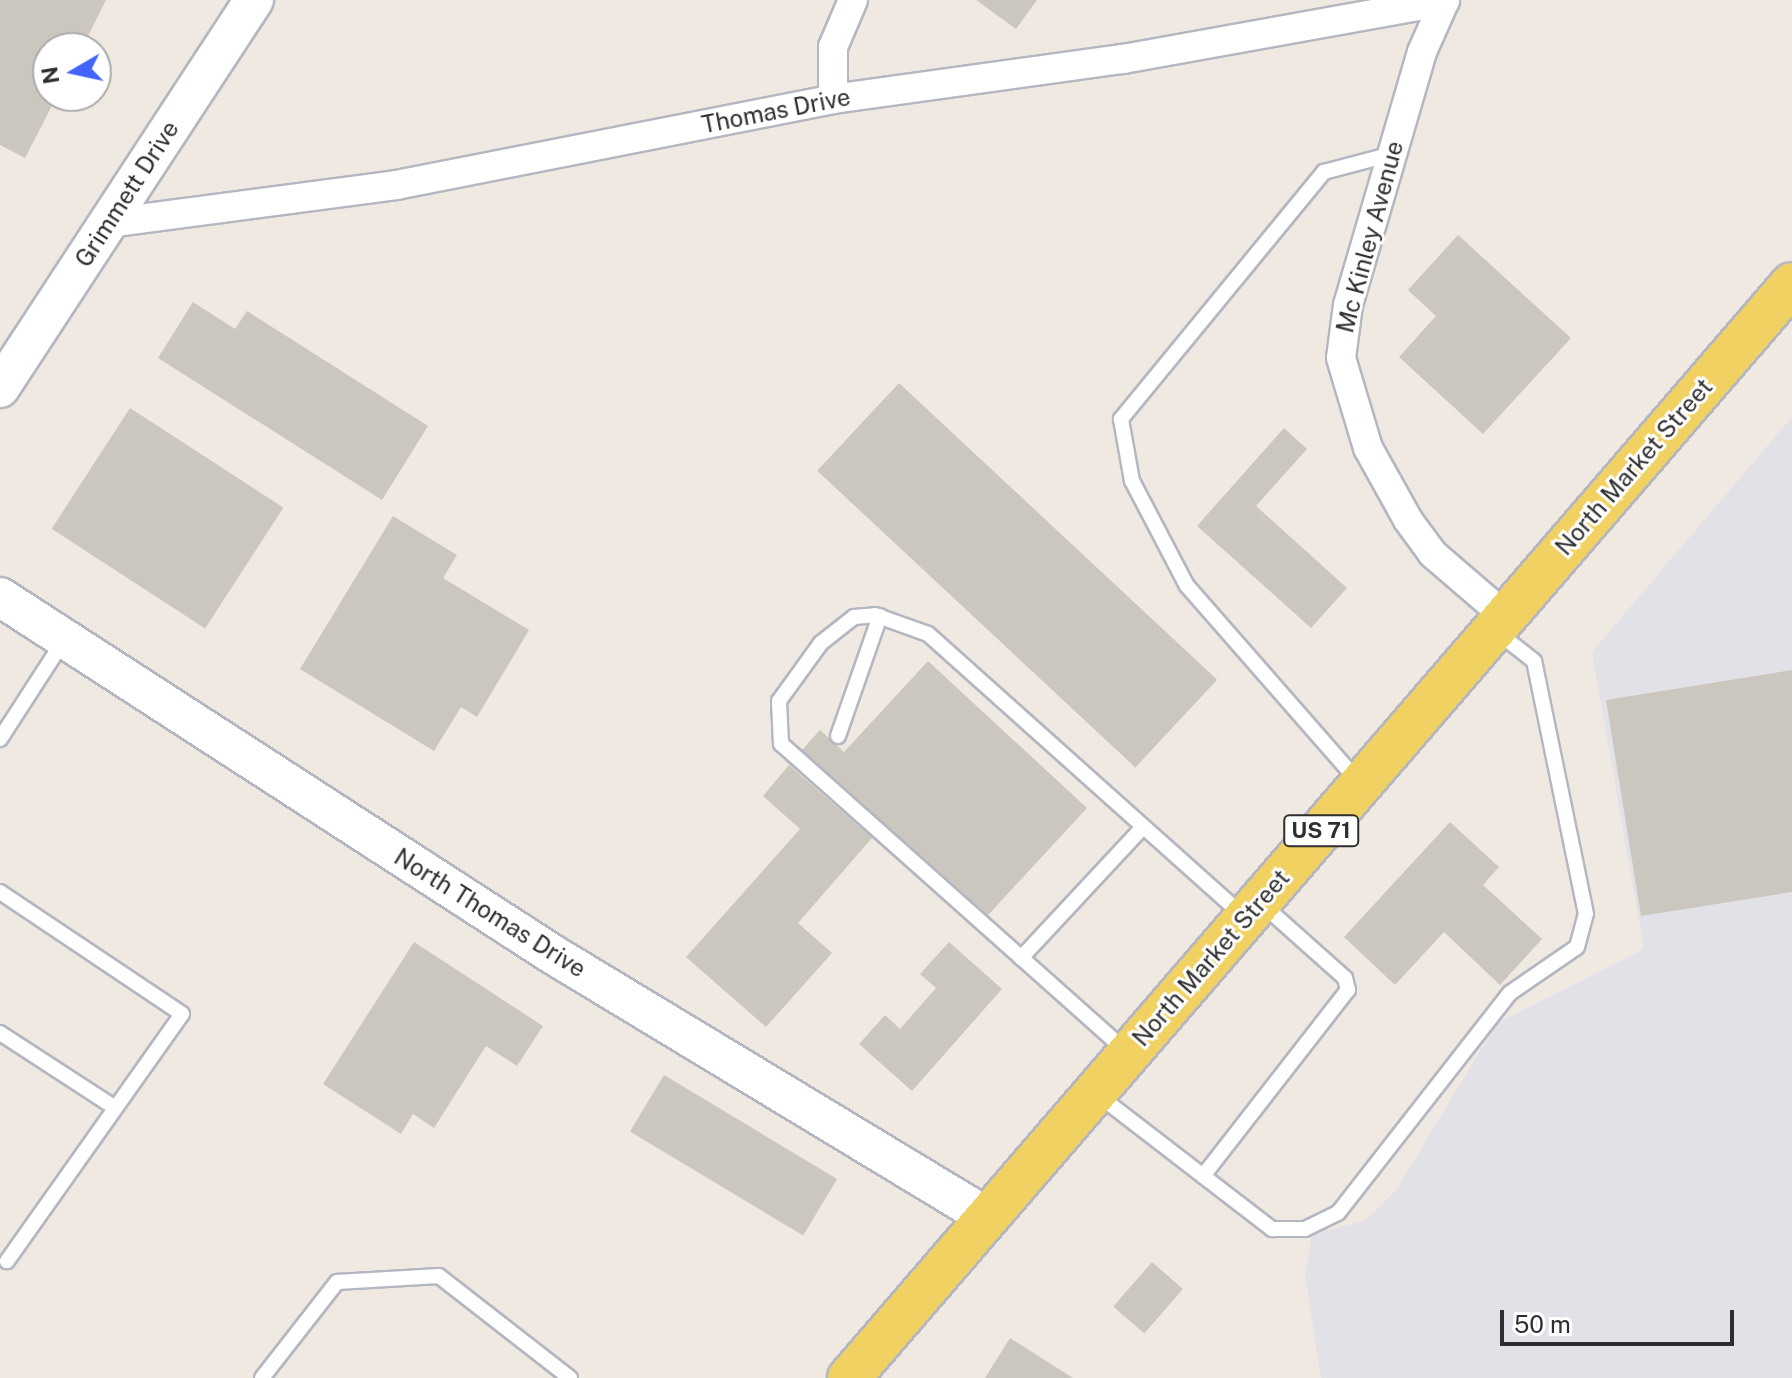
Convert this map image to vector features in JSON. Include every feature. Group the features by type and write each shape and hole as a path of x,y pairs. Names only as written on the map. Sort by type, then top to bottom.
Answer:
{"main road":[{"name":"North Market Street","path":"849,1378 1499,623 1789,293"}],"street":[{"name":"Grimmett Drive","path":"0,388 254,0"},
{"path":"833,99 833,47 853,0"},
{"name":"Thomas Drive","path":"108,223 396,185 833,99 1123,59 1445,0"},
{"name":"Mc Kinley Avenue","path":"1445,0 1392,154 1341,337 1346,389 1408,520 1433,554 1499,623"},
{"name":"North Thomas Drive","path":"0,597 552,954 987,1217"}],"lane":[{"path":"1361,784 1187,586 1132,481 1121,419 1324,172 1392,154"},
{"path":"1129,1053 781,744 779,701 821,643 854,617 880,616 928,634 1143,827 1345,978 1348,990 1203,1176"},
{"path":"838,736 880,616"},
{"path":"1095,1093 1272,1229 1305,1229 1338,1213 1510,993 1577,947 1587,932 1534,661 1499,623"},
{"path":"0,739 64,639"},
{"path":"1021,958 1143,827"},
{"path":"0,892 182,1014 2,1263"},
{"path":"0,1033 114,1107"},
{"path":"262,1378 337,1282 439,1276 570,1378"}],"shaded area":[{"path":"1792,417 1792,1378 1321,1378 1305,1275 1312,1234 1364,1221 1396,1190 1497,1023 1644,949 1592,652"}],"building":[{"path":"0,0 106,0 90,32 32,32 32,112 49,112 25,158 0,145"},
{"path":"976,0 1037,0 1016,29"},
{"path":"1458,235 1571,338 1483,434 1399,357 1436,316 1408,290"},
{"path":"193,302 235,329 247,311 428,426 382,500 158,358"},
{"path":"899,383 1217,680 1135,767 817,471"},
{"path":"130,408 283,508 205,628 52,529"},
{"path":"1284,428 1307,449 1256,506 1347,588 1311,628 1197,526"},
{"path":"393,516 457,555 443,578 529,630 477,717 461,707 434,751 300,669"},
{"path":"928,661 1087,808 988,915 802,750 820,730 844,752"},
{"path":"1792,670 1792,892 1641,916 1606,700"},
{"path":"789,765 872,838 798,923 832,953 766,1027 686,957 800,829 763,796"},
{"path":"1450,822 1499,867 1483,885 1542,939 1500,985 1444,932 1395,985 1344,937"},
{"path":"414,942 543,1026 517,1066 486,1046 434,1128 413,1114 401,1134 323,1084"},
{"path":"949,942 1002,989 912,1091 859,1044 885,1015 900,1029 936,988 920,974"},
{"path":"664,1075 837,1179 803,1236 630,1132"},
{"path":"1152,1262 1183,1289 1144,1333 1113,1307"},
{"path":"1010,1338 1073,1378 985,1378"}]}
